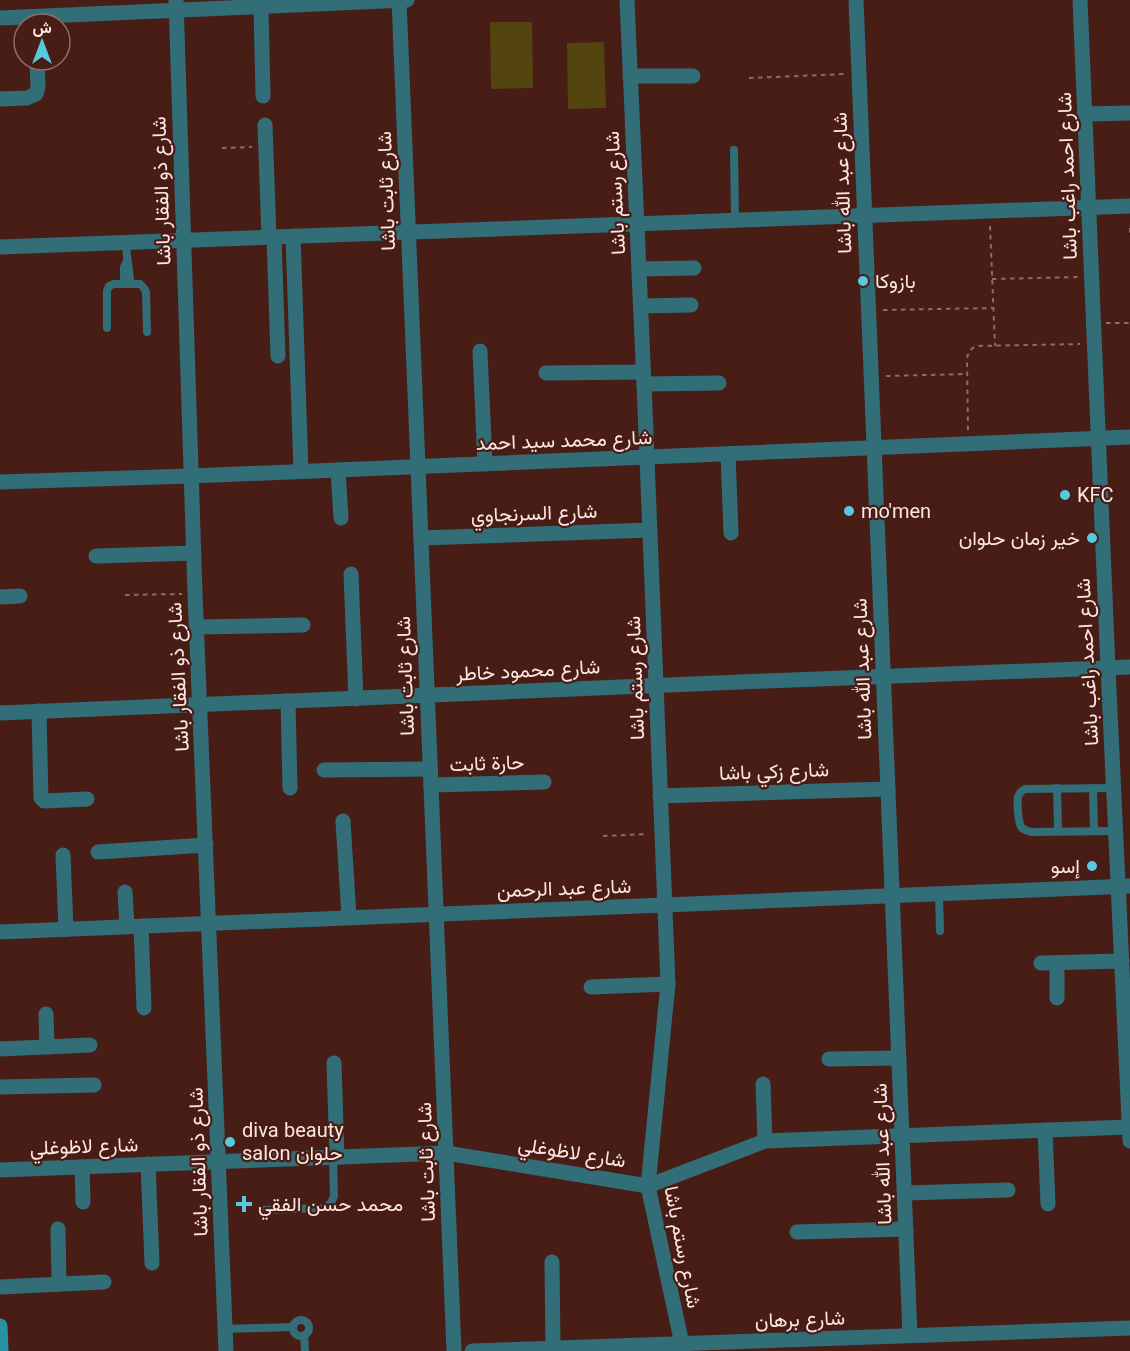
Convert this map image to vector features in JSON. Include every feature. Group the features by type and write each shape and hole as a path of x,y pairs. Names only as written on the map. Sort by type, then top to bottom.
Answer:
{"street":[{"name":"شارع ثابت باشا","path":"399,0 454,1351"},
{"path":"72,16 176,5 261,7 407,0"},
{"name":"شارع رستم باشا","path":"627,0 668,984 648,1186 682,1348"},
{"name":"شارع عبد الله باشا","path":"856,0 910,1335"},
{"name":"شارع احمد راغب باشا","path":"1080,0 1116,831 1124,887 1122,961 1127,1019 1130,1141"},
{"name":"شارع ذو الفقار باشا","path":"176,5 195,594 226,1351"},
{"path":"261,7 263,96"},
{"path":"0,99 27,98 36,94 37,72"},
{"path":"630,76 693,76"},
{"path":"1086,114 1130,113"},
{"path":"266,125 278,356"},
{"path":"0,247 1130,206"},
{"path":"293,236 301,471"},
{"path":"639,269 694,268"},
{"path":"641,306 691,305"},
{"path":"480,351 485,464"},
{"path":"546,374 719,383"},
{"name":"شارع محمد سيد احمد","path":"0,482 1130,437"},
{"path":"728,454 731,533"},
{"path":"338,470 341,518"},
{"name":"شارع السرنجاوي","path":"421,538 650,530"},
{"path":"96,556 194,553"},
{"path":"351,574 356,699"},
{"path":"0,597 20,596"},
{"path":"197,627 303,625"},
{"name":"شارع محمود خاطر","path":"0,713 1130,667"},
{"path":"288,701 290,788"},
{"path":"39,711 41,798 44,801 87,799"},
{"path":"324,770 430,769"},
{"name":"حارة ثابت","path":"431,785 544,782"},
{"name":"شارع زكي باشا","path":"660,796 888,789"},
{"path":"343,822 349,917"},
{"path":"98,852 206,845"},
{"path":"63,855 66,929"},
{"name":"شارع عبد الرحمن","path":"0,932 1124,887"},
{"path":"125,892 134,926 144,1008"},
{"path":"1041,963 1122,961"},
{"path":"1057,963 1057,998"},
{"path":"591,987 668,984"},
{"path":"46,1014 47,1047"},
{"path":"0,1049 90,1045"},
{"path":"829,1059 899,1058"},
{"path":"334,1063 335,1157"},
{"path":"763,1084 765,1141"},
{"path":"0,1087 94,1085"},
{"name":"شارع لاظوغلي","path":"0,1170 446,1153 648,1186 765,1141 1129,1127"},
{"path":"1045,1130 1048,1204"},
{"path":"148,1164 152,1263"},
{"path":"82,1167 83,1202"},
{"path":"904,1193 1008,1190"},
{"path":"58,1229 59,1284"},
{"path":"797,1232 906,1229"},
{"path":"552,1262 554,1349"},
{"path":"0,1287 104,1282"},
{"path":"0,1326 1,1351"},
{"name":"شارع برهان","path":"472,1351 682,1348 910,1335 1130,1328"}],"lane":[{"path":"734,150 735,220"},
{"path":"126,242 127,261 124,267 127,284"},
{"path":"106,328 106,291 114,284 140,284 146,292 147,332"},
{"path":"1057,788 1058,831"},
{"path":"1093,788 1094,831"},
{"path":"1114,788 1024,789 1018,796 1019,823 1022,828 1032,832 1116,831"},
{"path":"939,894 940,932"},
{"path":"261,1210 329,1206 334,1196 335,1157"},
{"path":"305,1320 309,1330 304,1335 297,1335 293,1327 297,1321 305,1320"},
{"path":"225,1329 293,1327"},
{"path":"304,1335 305,1351"}],"path":[{"path":"749,78 859,74"},
{"path":"222,148 267,146"},
{"path":"989,211 995,346"},
{"path":"1130,228 1130,235"},
{"path":"992,279 1092,276"},
{"path":"868,310 994,308"},
{"path":"1094,324 1130,323"},
{"path":"969,444 967,355 970,350 976,346 1095,344"},
{"path":"871,376 967,374"},
{"path":"125,595 195,594"},
{"path":"603,836 662,833"}],"shaded area":[{"path":"490,22 532,22 533,88 491,89"},
{"path":"604,42 606,108 568,109 567,43"}],"place":[{"name":"بازوكا","path":"863,281"},
{"name":"KFC","path":"1065,495"},
{"name":"mo'men","path":"849,511"},
{"name":"خير زمان حلوان","path":"1092,538"},
{"name":"إسو","path":"1092,866"},
{"name":"diva beauty salon حلوان","path":"230,1142"},
{"name":"محمد حسن الفقي","path":"244,1204"}]}
